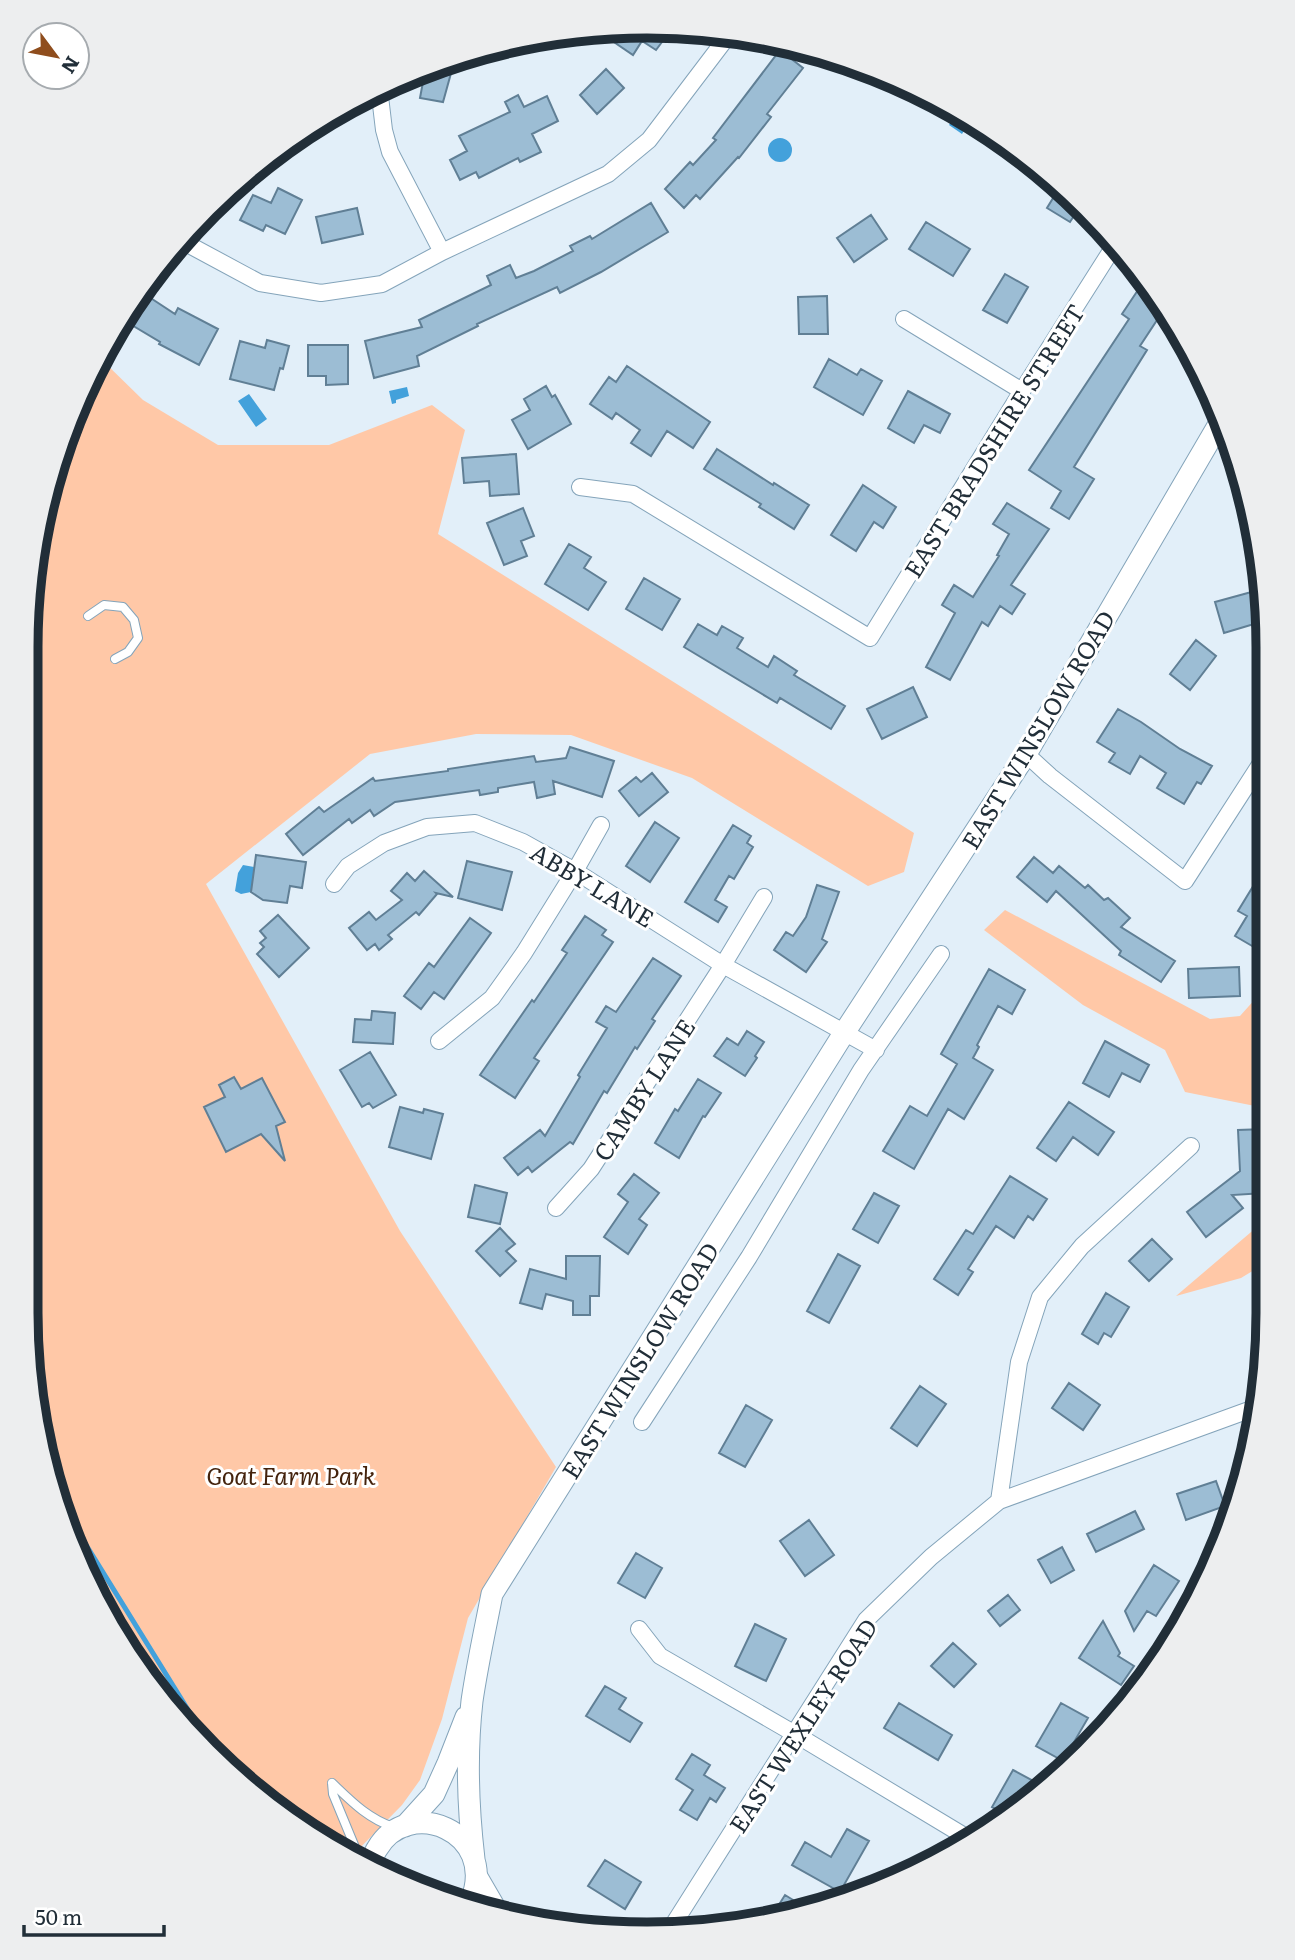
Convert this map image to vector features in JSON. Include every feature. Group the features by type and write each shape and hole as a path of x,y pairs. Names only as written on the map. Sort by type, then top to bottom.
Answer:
{"main road":[{"name":"EAST WINSLOW ROAD","path":"475,1867 469,1819 472,1702 492,1594 844,1033 1026,754 1216,430"},
{"name":"EAST WINSLOW ROAD","path":"374,1857 388,1835 402,1827 434,1794 472,1702"},
{"path":"402,1827 421,1823 436,1824 459,1836 468,1847 475,1867 476,1888 473,1896"}],"street":[{"path":"191,245 260,283 321,293 382,284 442,252 608,174 649,141 722,44"},
{"path":"380,100 390,152 442,252"},
{"name":"EAST BRADSHIRE STREET","path":"580,487 633,494 870,638 1110,252"},
{"path":"904,319 1022,391"},
{"path":"1026,754 1050,776 1185,881 1256,771"},
{"name":"ABBY LANE","path":"334,884 348,866 384,843 427,827 475,823 523,842 723,965 844,1033"},
{"path":"439,1041 492,998 524,953 601,825"},
{"name":"CAMBY LANE","path":"556,1208 591,1169 764,897"},
{"name":"EAST WINSLOW ROAD","path":"642,1422 749,1257 861,1070 941,954"},
{"path":"844,1033 876,1049"},
{"path":"999,1501 1019,1362 1040,1297 1082,1246 1191,1146"},
{"name":"EAST WEXLEY ROAD","path":"676,1921 866,1620 931,1557 999,1501 1248,1410"},
{"path":"639,1629 660,1656 961,1834"},
{"path":"475,1867 493,1902"}],"lane":[{"path":"88,616 104,605 123,607 134,620 138,638 128,652 115,659"},
{"path":"355,1846 333,1794 332,1783 361,1811 379,1822 402,1827"}],"green space":[{"name":"Goat Farm Park","path":"108,366 143,400 218,445 329,445 432,405 465,430 438,534 914,833 904,872 868,886 692,778 571,735 476,734 370,754 206,884 400,1231 556,1467 468,1618 442,1719 420,1780 402,1805 359,1849 277,1796 217,1743 164,1683 141,1651 101,1582 71,1508 50,1431 38,1312 40,608 50,529 59,490 85,414"},
{"path":"1005,910 1210,1019 1240,1016 1256,998 1256,1106 1185,1092 1165,1050 1083,1005 984,930"},
{"path":"1256,1228 1256,1269 1241,1278 1176,1296"}],"water":[{"path":"952,120 965,128 962,134 949,125"},
{"path":"780,138 788,142 792,150 788,158 780,162 772,158 768,150 772,142"},
{"path":"407,387 409,396 392,404 389,391"},
{"path":"249,394 267,419 256,427 238,401"},
{"path":"243,865 254,867 251,892 241,894 235,891 238,873"}],"building":[{"path":"664,39 656,50 642,41 633,55 611,40"},
{"path":"778,53 786,55 803,68 767,114 771,117 739,158 700,199 696,195 684,208 665,189 690,162 693,165 716,140 713,138"},
{"path":"606,69 624,88 597,114 580,95"},
{"path":"452,71 443,102 420,98 423,82"},
{"path":"518,95 524,107 547,96 558,121 532,134 541,152 520,162 518,158 479,178 476,172 460,180 450,160 467,151 459,136 510,112 505,102"},
{"path":"278,188 302,200 285,234 266,225 263,231 240,220 253,195 271,203"},
{"path":"1055,195 1075,214 1070,222 1047,208"},
{"path":"651,203 668,232 560,293 557,287 477,324 478,326 417,356 419,366 374,378 365,341 422,327 419,320 491,285 487,276 510,265 516,278 534,271 573,251 570,246 590,236 592,239"},
{"path":"357,208 363,234 322,243 316,217"},
{"path":"871,215 887,239 854,262 837,238"},
{"path":"926,222 970,249 953,276 909,249"},
{"path":"1005,274 1028,287 1007,323 983,310"},
{"path":"1139,288 1159,317 1140,346 1147,350 1074,467 1094,479 1069,519 1051,508 1061,491 1029,470 1129,319 1122,314"},
{"path":"827,296 828,334 799,334 798,297"},
{"path":"149,297 175,314 178,308 218,329 199,365 159,344 160,342 131,325"},
{"path":"267,340 289,346 274,390 230,379 240,341 265,348"},
{"path":"308,345 348,345 348,384 326,385 326,376 308,376"},
{"path":"829,359 857,375 861,369 882,381 863,415 814,387"},
{"path":"627,366 710,422 693,448 667,431 651,456 631,443 640,430 616,413 612,419 590,404 609,377 616,382"},
{"path":"546,386 552,397 555,395 571,424 528,449 512,420 530,410 524,399"},
{"path":"908,391 950,414 940,433 924,425 914,443 888,428"},
{"path":"717,449 809,505 794,529 759,507 761,504 704,469"},
{"path":"516,454 519,494 490,496 489,481 464,483 462,458"},
{"path":"863,485 896,507 883,528 874,522 856,551 831,535"},
{"path":"1007,503 1049,529 1011,585 1025,594 1012,614 1000,606 988,626 982,622 950,680 926,667 955,613 942,605 954,585 973,597 999,556 997,555 1009,534 993,524"},
{"path":"523,508 534,536 521,541 527,556 504,565 487,523"},
{"path":"569,544 591,557 584,568 606,582 588,610 545,584"},
{"path":"644,578 680,599 662,630 626,609"},
{"path":"1253,591 1255,624 1224,633 1215,602"},
{"path":"698,624 717,635 722,626 743,638 737,648 768,667 774,656 797,671 794,675 845,706 831,729 780,698 777,703 684,647"},
{"path":"1196,640 1216,656 1190,690 1170,674"},
{"path":"913,687 927,717 882,739 867,709"},
{"path":"1118,709 1212,766 1201,784 1197,782 1184,804 1157,788 1166,773 1140,756 1130,774 1109,762 1115,753 1097,742"},
{"path":"570,747 614,761 602,797 553,781 555,794 537,798 534,782 498,788 498,792 480,795 479,790 395,802 374,816 370,810 352,823 349,819 303,855 286,834 319,807 324,812 373,778 375,781 534,756 536,762 566,758"},
{"path":"652,773 668,792 639,816 619,791 636,777 641,782"},
{"path":"655,822 679,838 650,882 626,866"},
{"path":"733,825 751,836 747,843 753,847 734,879 729,876 715,900 727,907 718,922 685,902"},
{"path":"256,855 306,862 302,888 290,886 287,903 263,900 251,892"},
{"path":"1034,857 1053,873 1059,866 1085,888 1088,885 1104,900 1108,898 1130,918 1121,927 1175,961 1161,982 1119,955 1121,951 1056,891 1047,902 1017,877"},
{"path":"467,861 512,872 502,910 458,898"},
{"path":"424,871 453,897 436,893 419,915 416,912 388,935 392,939 379,950 375,944 367,950 349,928 369,912 376,920 402,900 391,891 407,873 415,881"},
{"path":"1256,881 1256,948 1235,936 1247,916 1238,911"},
{"path":"817,885 839,892 822,939 827,942 806,972 774,950 786,932 793,936 806,917"},
{"path":"278,915 309,948 279,977 257,954 264,947 260,943 266,938 260,931"},
{"path":"585,916 606,930 602,935 613,942 534,1058 539,1061 515,1098 480,1075 567,953 562,950"},
{"path":"470,918 491,933 444,999 434,992 421,1009 404,996 429,963 434,967"},
{"path":"653,958 681,976 652,1019 655,1021 637,1049 635,1047 607,1093 604,1091 573,1144 570,1142 532,1172 528,1167 518,1175 504,1158 540,1130 545,1136 607,1028 596,1022 606,1006 616,1012"},
{"path":"1239,967 1240,996 1189,998 1188,969"},
{"path":"989,969 1025,990 1012,1014 998,1006 977,1045 979,1047 973,1058 993,1070 964,1119 948,1109 914,1169 883,1151 910,1106 927,1116 957,1064 941,1054"},
{"path":"372,1011 395,1013 393,1044 353,1042 355,1019 371,1020"},
{"path":"747,1031 764,1042 745,1076 714,1056 727,1038 738,1045"},
{"path":"1105,1041 1149,1065 1140,1082 1122,1073 1109,1097 1083,1083"},
{"path":"370,1052 396,1095 373,1108 369,1103 362,1107 340,1070"},
{"path":"234,1077 241,1089 262,1078 285,1122 276,1126 285,1161 261,1134 226,1152 204,1107 225,1097 219,1085"},
{"path":"698,1079 721,1093 705,1117 703,1116 679,1158 655,1143 675,1109 678,1111"},
{"path":"1069,1102 1114,1132 1098,1155 1073,1137 1056,1161 1037,1148"},
{"path":"400,1107 423,1113 424,1109 443,1114 431,1159 389,1147"},
{"path":"1256,1129 1256,1194 1232,1195 1243,1208 1206,1237 1187,1212 1240,1171 1238,1130"},
{"path":"634,1174 659,1193 639,1219 647,1225 628,1254 604,1237 628,1202 618,1194"},
{"path":"1010,1176 1047,1199 1033,1220 1028,1216 1014,1238 996,1226 968,1269 973,1272 958,1295 934,1279 966,1230 973,1234"},
{"path":"475,1185 507,1193 500,1224 468,1217"},
{"path":"874,1193 899,1206 878,1243 853,1229"},
{"path":"500,1228 515,1244 506,1251 516,1261 500,1276 476,1251"},
{"path":"1152,1239 1172,1259 1149,1281 1129,1261"},
{"path":"838,1254 860,1266 829,1323 807,1311"},
{"path":"566,1256 600,1256 599,1296 590,1296 590,1315 573,1315 573,1301 546,1294 542,1309 520,1303 530,1269 566,1279"},
{"path":"1106,1293 1129,1307 1111,1337 1104,1333 1098,1344 1082,1334"},
{"path":"1069,1383 1100,1405 1083,1430 1052,1408"},
{"path":"920,1386 946,1404 917,1446 891,1428"},
{"path":"746,1405 772,1420 745,1467 719,1453"},
{"path":"1216,1481 1225,1505 1186,1520 1177,1494"},
{"path":"1135,1511 1144,1529 1096,1552 1087,1534"},
{"path":"809,1520 834,1555 805,1576 780,1541"},
{"path":"1062,1547 1074,1570 1051,1583 1038,1560"},
{"path":"636,1553 662,1568 645,1598 618,1583"},
{"path":"1154,1565 1179,1581 1156,1616 1147,1611 1134,1631 1125,1611"},
{"path":"1008,1595 1020,1610 1000,1626 988,1611"},
{"path":"1103,1621 1120,1653 1118,1656 1134,1666 1121,1685 1079,1658"},
{"path":"755,1624 786,1639 766,1681 735,1666"},
{"path":"953,1643 976,1664 954,1687 931,1666"},
{"path":"605,1686 626,1698 619,1709 642,1723 630,1742 586,1716"},
{"path":"899,1703 952,1735 938,1760 884,1728"},
{"path":"1061,1703 1088,1718 1068,1752 1060,1759 1036,1746"},
{"path":"692,1754 710,1765 704,1775 725,1788 716,1802 710,1798 697,1820 680,1810 693,1790 676,1779"},
{"path":"1013,1770 1035,1782 998,1810 992,1807"},
{"path":"847,1829 869,1841 841,1889 838,1891 792,1865 805,1842 831,1857"},
{"path":"605,1860 641,1882 625,1909 588,1886"},
{"path":"785,1895 797,1903 777,1907"}],"waterway":[{"path":"83,1539 192,1716"}]}
